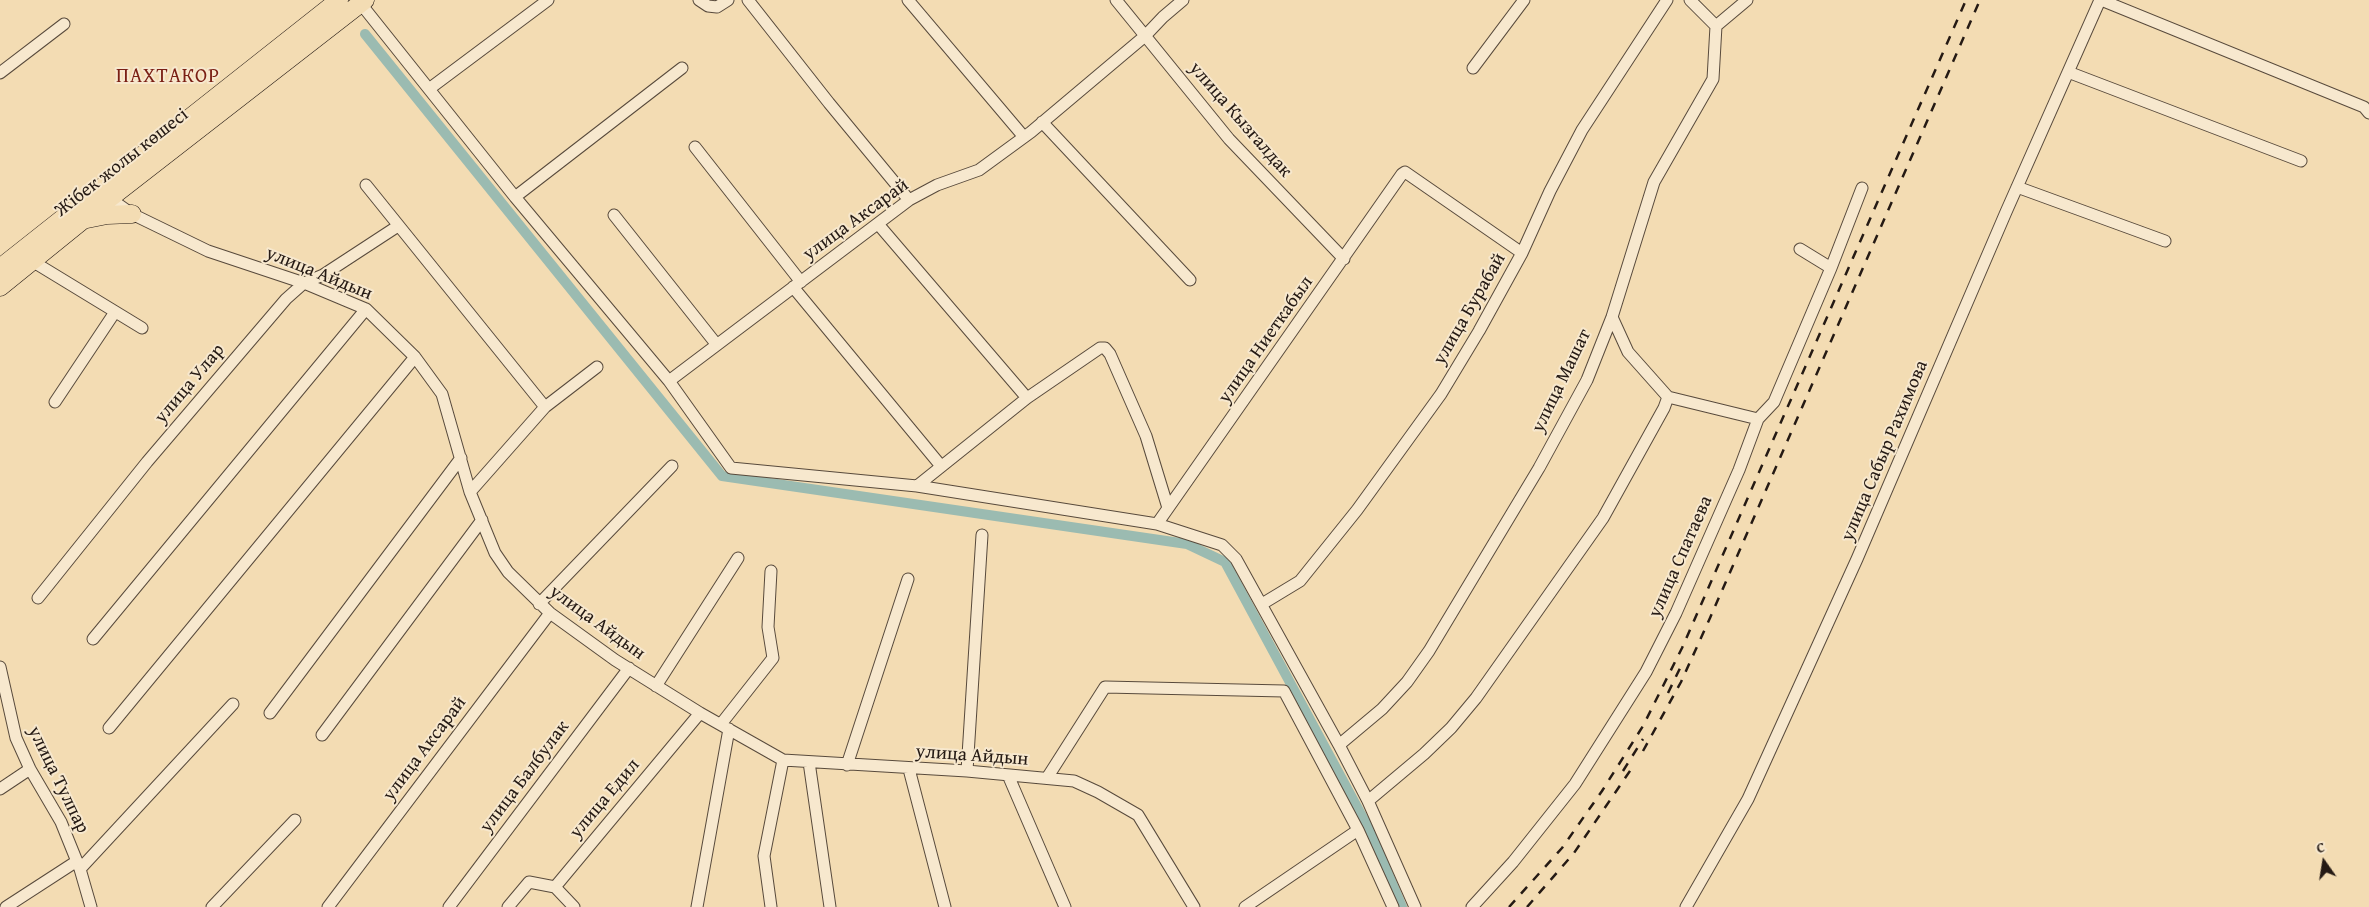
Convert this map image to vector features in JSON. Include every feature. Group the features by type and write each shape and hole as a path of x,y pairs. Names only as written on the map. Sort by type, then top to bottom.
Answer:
{"main road":[{"name":"Жібек жолы көшесі","path":"0,287 84,219 104,194 339,0"},
{"name":"Жібек жолы көшесі","path":"0,268 104,194 363,2"},
{"path":"84,219 107,215 132,214"}],"street":[{"path":"429,89 548,0"},
{"path":"700,0 708,6 717,7 728,0"},
{"path":"748,0 908,200"},
{"path":"908,0 1024,137"},
{"name":"улица Кызгалдак","path":"1116,0 1229,139 1344,259"},
{"name":"улица Аксарай","path":"669,381 908,200 936,185 979,170 1024,137 1145,36 1163,16 1184,0"},
{"path":"1473,68 1524,0"},
{"name":"улица Бурабай","path":"1262,604 1300,580 1357,510 1441,394 1479,331 1522,253 1550,191 1582,130 1667,0"},
{"path":"1690,0 1716,26 1747,0"},
{"path":"2100,0 2364,107 2369,113"},
{"name":"улица Сабыр Рахимова","path":"1686,907 1752,790 1857,559 2017,187 2100,0"},
{"path":"363,2 515,197 669,381 731,468 917,486 1157,524 1222,546 1236,559 1339,745 1368,800 1415,907"},
{"path":"0,73 64,24"},
{"name":"улица Машат","path":"1339,745 1382,710 1407,682 1429,651 1539,468 1587,380 1612,317 1654,182 1713,79 1716,26"},
{"path":"515,197 682,68"},
{"path":"2068,72 2301,161"},
{"path":"1042,122 1190,280"},
{"path":"694,147 797,285 942,466"},
{"name":"улица Ниеткабыл","path":"1157,524 1402,174 1405,172 1522,253"},
{"path":"366,185 545,407"},
{"path":"2017,187 2165,241"},
{"name":"улица Спатаева","path":"1472,907 1513,862 1575,784 1646,672 1676,613 1739,470 1758,419 1774,402 1832,268 1862,188"},
{"name":"улица Айдын","path":"104,194 132,214 208,251 304,282 366,308 415,357 442,394 470,492 499,559 508,572 550,613 628,668 700,713 783,760 967,771 1074,781 1098,792 1138,815 1194,907"},
{"path":"614,215 717,345"},
{"path":"878,224 1027,398"},
{"name":"улица Улар","path":"38,598 153,455 286,299 304,282 323,275 398,226"},
{"path":"1800,249 1832,268"},
{"path":"32,261 142,328"},
{"path":"93,639 366,308"},
{"path":"55,402 116,312"},
{"path":"1612,317 1628,352 1668,397 1758,419"},
{"path":"917,486 1027,398 1100,348 1105,348 1110,354 1146,436 1168,508"},
{"path":"109,728 415,357"},
{"path":"470,492 545,407 596,368"},
{"path":"1368,800 1424,754 1451,728 1476,698 1602,518 1668,397"},
{"path":"270,713 461,458"},
{"path":"539,604 672,466"},
{"path":"322,736 482,520"},
{"path":"967,771 982,535"},
{"path":"656,686 738,558"},
{"path":"697,907 725,727 773,658 768,627 771,571"},
{"path":"847,765 908,579"},
{"name":"улица Аксарай","path":"328,907 550,613"},
{"name":"улица Тулпар","path":"0,668 2,688 16,738 30,769 61,822 78,865 91,907"},
{"name":"улица Балбулак","path":"449,907 628,668"},
{"path":"1047,778 1105,687 1284,691 1358,830 1393,907"},
{"path":"6,907 78,865 233,704"},
{"name":"улица Едил","path":"555,888 700,713"},
{"path":"771,907 764,856 783,760"},
{"path":"809,762 830,907"},
{"path":"0,789 30,769"},
{"path":"909,769 944,907"},
{"path":"1008,775 1065,907"},
{"path":"212,907 295,820"},
{"path":"1244,907 1358,830"},
{"path":"508,907 529,882 555,888 574,907"}],"waterway":[{"path":"365,34 722,476 1187,544 1225,562 1369,829 1402,907"}],"railway":[{"path":"1509,907 1562,848 1602,791 1643,726 1682,648 1966,0"},
{"path":"1643,751 1681,682 1710,618 1980,0"},
{"path":"1668,693 1683,662"},
{"path":"1623,771 1643,739"},
{"path":"1527,907 1574,853 1634,765"}],"district":[{"name":"ПАХТАКОР","path":"168,77"}]}
